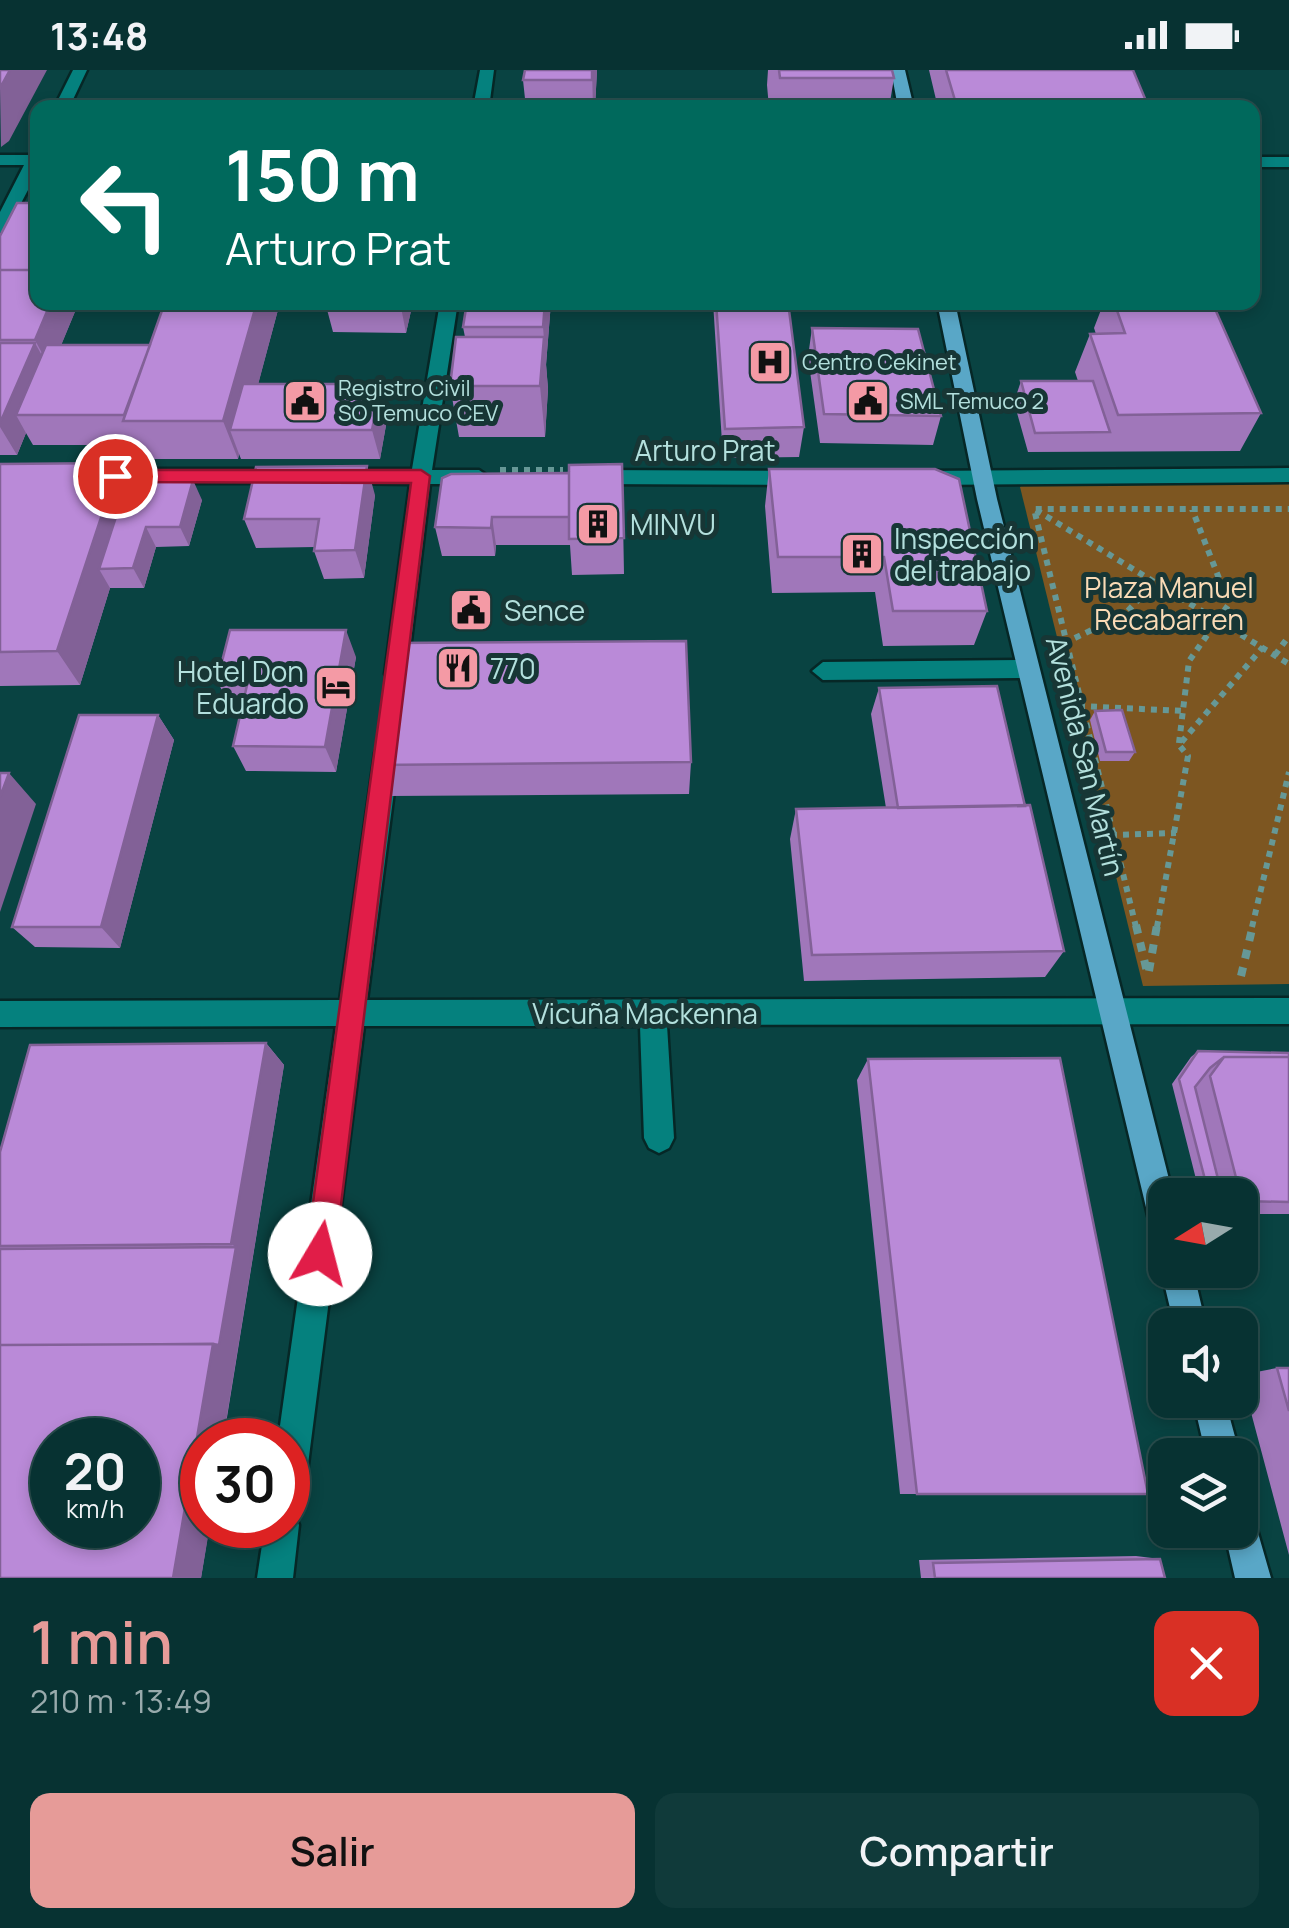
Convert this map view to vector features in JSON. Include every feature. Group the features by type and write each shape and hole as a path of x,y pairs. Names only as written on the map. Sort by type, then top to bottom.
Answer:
{"main road":[{"path":"898,70 904,100"},
{"name":"Avenida San Martín","path":"948,310 982,478 1154,1178"},
{"path":"1246,1548 1254,1578"}],"street":[{"path":"65,100 80,70"},
{"path":"481,100 487,70"},
{"path":"0,160 30,158"},
{"path":"1260,162 1289,162"},
{"path":"0,228 5,203 30,168"},
{"path":"394,695 421,476 448,310"},
{"path":"76,476 500,477"},
{"path":"896,478 1289,476"},
{"name":"Arturo Prat","path":"559,477 817,478"},
{"path":"823,671 1028,669"},
{"path":"298,1418 389,734"},
{"name":"Vicuña Mackenna","path":"0,1014 1289,1011"},
{"path":"653,1013 659,1138"},
{"path":"275,1578 279,1548"}],"path":[{"path":"1028,477 1079,706 1156,1011"},
{"path":"1034,509 1289,509"},
{"path":"1034,509 1289,664"},
{"path":"1148,976 1188,756 1179,745 1189,661 1228,604 1192,510"},
{"path":"1064,643 1124,615 1153,584"},
{"path":"1275,655 1289,636"},
{"path":"1179,745 1263,647"},
{"path":"1079,706 1184,711"},
{"path":"1241,976 1289,772"},
{"path":"1111,834 1176,833"},
{"path":"1100,959 1148,976 1166,976"},
{"path":"1222,976 1257,976"}],"green space":[{"name":"Plaza Manuel Recabarren","path":"1025,482 1289,482 1289,984 1143,986 1020,487"}],"building":[{"path":"0,70 10,70 0,88"},
{"path":"525,70 592,70 592,80 523,80"},
{"path":"779,70 892,70 894,78 780,78"},
{"path":"946,70 1133,70 1146,100 955,100"},
{"path":"17,203 30,203 30,270 0,270 0,236"},
{"path":"0,270 30,270 30,310 48,310 35,340 0,340"},
{"path":"162,310 255,310 223,421 123,421"},
{"path":"466,310 544,310 543,327 463,327"},
{"path":"717,310 789,310 804,427 725,429"},
{"path":"1117,310 1216,310 1261,413 1118,415 1090,334 1125,333"},
{"path":"812,328 918,329 941,416 824,414"},
{"path":"456,337 544,337 540,386 450,386"},
{"path":"0,343 35,343 0,423"},
{"path":"46,345 150,345 124,415 16,415"},
{"path":"1021,381 1093,381 1110,432 1035,433"},
{"path":"243,384 381,384 372,430 230,430"},
{"path":"119,463 57,651 0,652 0,464"},
{"path":"622,464 624,538 569,539 569,465"},
{"path":"367,466 355,550 314,551 319,519 244,519 256,467"},
{"path":"769,469 935,469 959,479 987,611 893,611 884,557 778,557"},
{"path":"569,473 569,517 492,517 491,528 435,527 442,478 451,474"},
{"path":"128,480 193,480 180,527 146,527 133,568 99,569"},
{"path":"230,630 346,630 325,747 233,746 248,681 217,681"},
{"path":"686,641 691,762 376,765 393,643"},
{"path":"997,686 1025,806 898,808 879,688"},
{"path":"1122,710 1135,752 1106,752 1095,711"},
{"path":"79,715 158,715 101,927 12,927"},
{"path":"0,773 9,773 0,797"},
{"path":"1030,805 1064,951 812,955 796,809"},
{"path":"266,1043 231,1244 0,1246 0,1152 30,1045"},
{"path":"1198,1051 1289,1053 1289,1057 1224,1057 1195,1087 1218,1178 1205,1178 1179,1079"},
{"path":"1224,1057 1289,1057 1289,1202 1258,1201 1258,1178 1236,1178 1210,1076"},
{"path":"1060,1058 1148,1494 917,1494 868,1059"},
{"path":"236,1247 219,1345 0,1345 0,1249"},
{"path":"213,1344 200,1418 180,1418 180,1537 173,1578 0,1578 0,1345"},
{"path":"1277,1368 1289,1368 1289,1411"},
{"path":"1160,1559 1165,1578 935,1578 933,1563"}],"place":[{"name":"Centro Cekinet","path":"770,362"},
{"name":"Registro Civil SO Temuco CEV","path":"305,401"},
{"name":"SML Temuco 2","path":"868,401"},
{"name":"MINVU","path":"598,524"},
{"name":"Inspección del trabajo","path":"862,554"},
{"name":"Sence","path":"471,610"},
{"name":"770","path":"458,668"},
{"name":"Hotel Don Eduardo","path":"336,687"}],"route":[{"path":"115,476 421,476 320,1254"}]}
